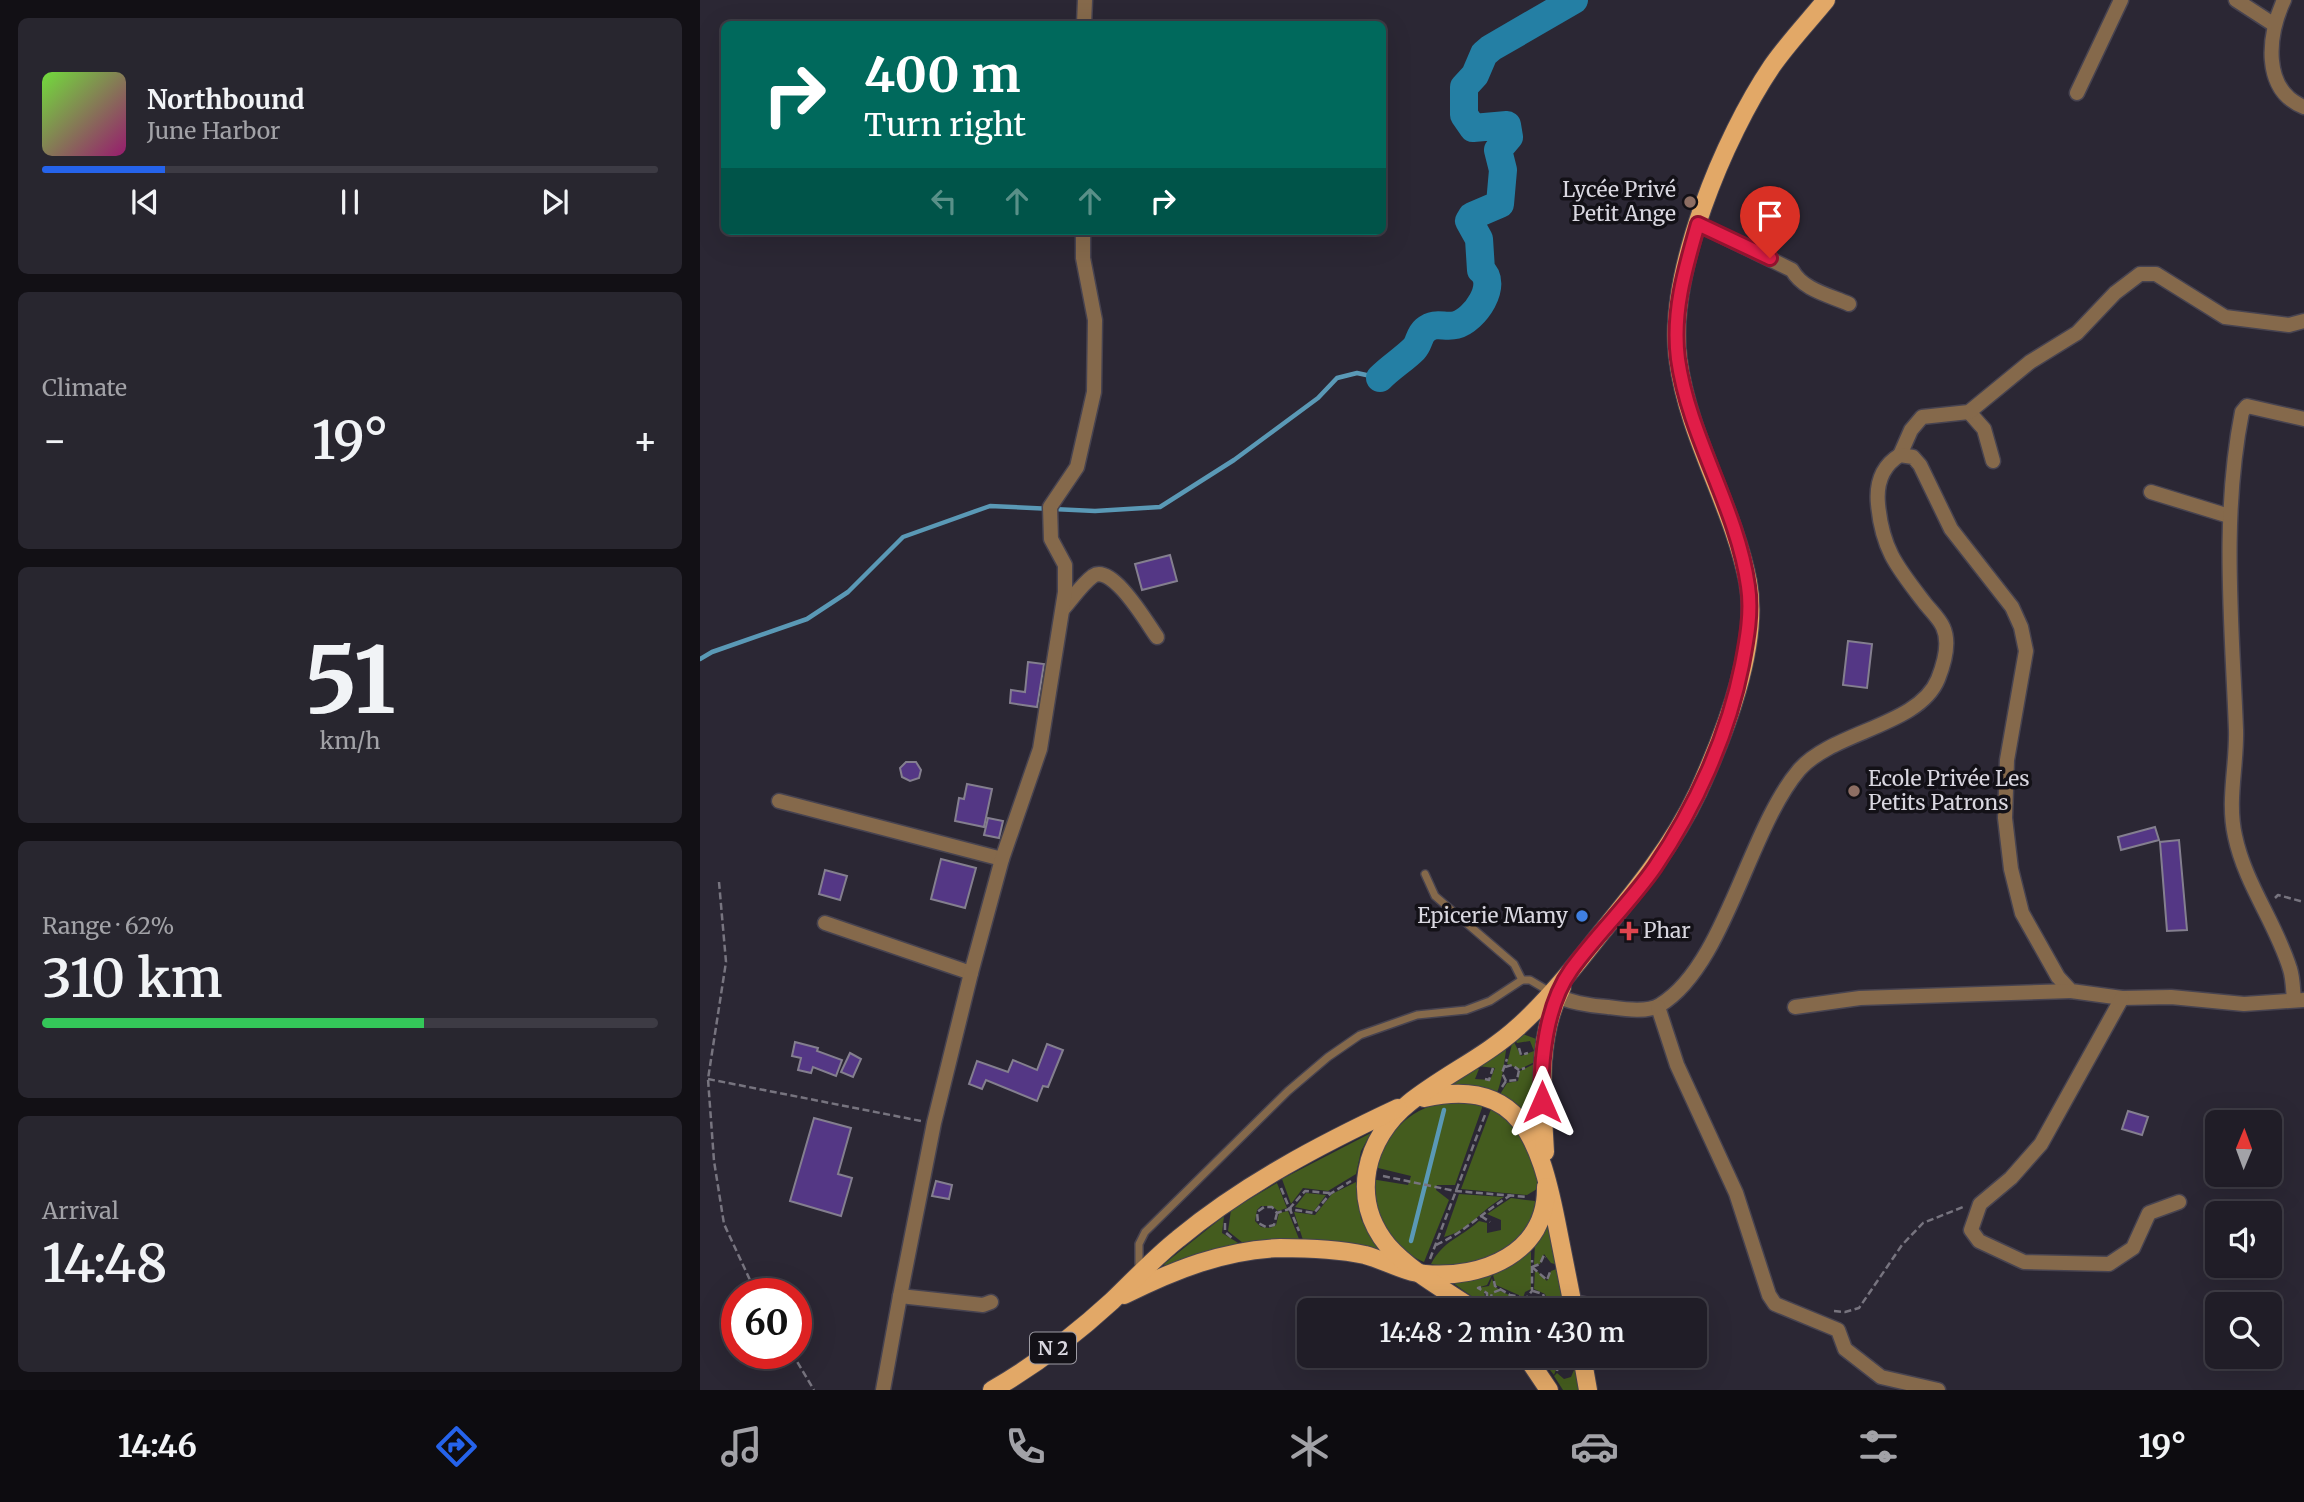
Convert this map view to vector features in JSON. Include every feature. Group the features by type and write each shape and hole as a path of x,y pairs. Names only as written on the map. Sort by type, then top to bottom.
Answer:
{"main road":[{"path":"1111,1301 1139,1272 1226,1203 1275,1172 1409,1103 1516,1029 1555,994 1570,971 1653,869 1687,816 1712,761 1742,667 1749,627 1748,585 1736,541 1690,413 1678,359 1676,316 1698,224 1721,165 1760,85 1785,49 1826,0"},
{"path":"1111,1301 1159,1277 1202,1261 1251,1251 1306,1249 1363,1255 1422,1274 1465,1272 1495,1267 1519,1250 1532,1232 1546,1200 1538,1055 1555,994"},
{"path":"1457,1298 1389,1247 1371,1219 1365,1192 1371,1150 1381,1130 1409,1103 1463,1093 1490,1100 1526,1127 1534,1138 1545,1167 1572,1298"},
{"name":"N 2","path":"992,1390 1017,1375 1111,1301"},
{"path":"1540,1368 1553,1380"},
{"path":"1579,1368 1588,1390"}],"street":[{"path":"1084,21 1085,0"},
{"path":"2077,93 2121,0"},
{"path":"2236,0 2273,24"},
{"path":"2284,0 2273,24 2272,62 2277,85 2292,103 2304,107"},
{"path":"1698,224 1792,270 1797,279 1809,287 1849,304"},
{"path":"883,1390 934,1124 1002,859 1040,749 1063,609 1065,565 1051,539 1049,507 1077,467 1094,393 1095,320 1083,258 1083,235"},
{"path":"1555,994 1597,1006 1632,1009 1658,1007 1693,973 1709,947 1780,797 1800,769 1823,749 1908,710 1925,697 1938,680 1947,642 1943,626 1892,561 1880,534 1877,494 1880,477 1887,463 1900,455 1911,430 1922,417 1969,412 2030,362 2077,333 2115,293 2140,274 2156,274 2225,317 2289,325 2304,321"},
{"path":"1795,1007 1860,998 2071,991 2122,998 2171,997 2244,1004 2299,1000 2291,969 2240,856 2231,819 2231,779 2236,733 2232,683 2229,516 2242,412 2247,406 2304,419"},
{"path":"1969,412 1984,429 1993,461"},
{"path":"1900,455 1913,457 1920,465 1951,529 2012,607 2021,626 2026,651 2006,783 2005,818 2011,869 2022,913 2058,977 2071,991"},
{"path":"2151,492 2229,516"},
{"path":"1063,609 1094,575 1102,573 1114,579 1157,637"},
{"path":"779,801 1002,859"},
{"path":"825,923 971,973"},
{"path":"2122,998 2041,1144 2011,1178 1980,1203 1971,1230 1979,1241 2024,1262 2109,1264 2133,1248 2149,1213 2179,1202"},
{"path":"1658,1007 1677,1065 1736,1194 1769,1295 1775,1304 1838,1330 1845,1349 1881,1377 1938,1390"},
{"path":"900,1296 983,1305 991,1302"}],"lane":[{"path":"1425,874 1436,896 1514,964 1522,980"},
{"path":"1139,1272 1139,1244 1144,1232 1328,1057 1360,1035 1390,1022 1417,1015 1466,1010 1490,1001 1522,980 1530,980 1555,994"}],"path":[{"path":"719,882 726,962 708,1079 714,1161 724,1224 749,1278"},
{"path":"2263,911 2278,895 2304,902"},
{"path":"1518,1044 1521,1055 1538,1055"},
{"path":"1422,1274 1436,1245 1490,1100 1497,1096 1506,1081 1517,1080 1519,1070 1538,1055"},
{"path":"1505,1067 1515,1065 1519,1070"},
{"path":"708,1079 934,1124"},
{"path":"1275,1172 1306,1249"},
{"path":"1277,1213 1289,1209 1314,1213 1331,1194 1366,1172 1455,1191 1527,1196"},
{"path":"1289,1209 1305,1191 1331,1194"},
{"path":"1436,1245 1466,1230 1480,1216 1511,1195"},
{"path":"1226,1203 1225,1232 1251,1251"},
{"path":"1833,1311 1845,1312 1859,1308 1902,1245 1923,1223 1952,1209 1980,1203"},
{"path":"1264,1207 1272,1207 1277,1213 1274,1225 1266,1227 1258,1223 1257,1212 1264,1207"},
{"path":"1480,1216 1490,1222"},
{"path":"1526,1298 1532,1291 1532,1232"},
{"path":"1532,1267 1547,1280 1550,1270 1559,1266"},
{"path":"1502,1290 1492,1293 1488,1307 1487,1293 1478,1288 1488,1285 1492,1276 1495,1286 1502,1290 1510,1295"},
{"path":"1532,1291 1540,1292 1545,1298"},
{"path":"802,1369 814,1390"}],"green space":[{"path":"1520,1033 1539,1040 1537,1061 1520,1069 1507,1064 1513,1040 1521,1056 1534,1051 1530,1041 1517,1043 1514,1038"},
{"path":"1507,1044 1496,1095 1476,1087 1449,1085 1475,1067 1479,1069 1475,1079 1490,1080 1495,1068 1477,1066"},
{"path":"1536,1063 1538,1130 1523,1113 1499,1096 1507,1083 1518,1081 1520,1071"},
{"path":"1452,1101 1483,1105 1455,1185 1437,1185 1436,1190 1449,1200 1424,1262 1401,1248 1386,1228 1376,1205 1371,1179 1408,1185 1411,1176 1374,1167 1386,1142 1413,1114"},
{"path":"1491,1109 1511,1123 1532,1153 1536,1165 1537,1189 1527,1195 1461,1189"},
{"path":"1371,1133 1361,1151 1356,1174 1328,1191 1303,1188 1291,1204 1282,1179"},
{"path":"1356,1182 1361,1219 1382,1253 1338,1242 1303,1240 1294,1212 1315,1215 1332,1194"},
{"path":"1277,1183 1287,1208 1278,1211 1272,1206 1261,1206 1257,1210 1255,1221 1261,1227 1270,1228 1276,1225 1279,1213 1288,1211 1299,1239 1243,1243 1228,1231 1231,1210"},
{"path":"1306,1193 1326,1195 1314,1211 1295,1207"},
{"path":"1459,1194 1504,1197 1460,1230 1444,1237"},
{"path":"1511,1198 1535,1201 1534,1217 1526,1231 1514,1243 1481,1260 1463,1264 1431,1264 1447,1245 1479,1221 1487,1223 1487,1233 1501,1230 1501,1220 1487,1214"},
{"path":"1549,1214 1558,1265 1551,1263 1544,1254 1540,1264 1534,1265 1535,1243"},
{"path":"1224,1216 1222,1233 1240,1244 1165,1266 1164,1264"},
{"path":"1531,1245 1531,1289 1525,1292 1523,1298 1496,1285 1493,1275 1516,1261"},
{"path":"1559,1268 1565,1297 1546,1298 1545,1294 1534,1289 1535,1269 1547,1281 1551,1271"},
{"path":"1492,1275 1487,1285 1477,1288 1489,1286 1492,1278 1494,1286 1500,1290 1496,1292 1509,1295 1509,1298 1492,1298 1493,1293 1489,1298 1488,1293 1484,1291 1485,1298 1474,1298 1453,1283"},
{"path":"1573,1368 1577,1368 1580,1390 1563,1390 1554,1376 1557,1373 1564,1379 1571,1377"}],"building":[{"path":"1170,555 1177,581 1142,590 1135,564"},
{"path":"1848,641 1872,644 1867,688 1843,685"},
{"path":"1028,662 1044,664 1037,707 1010,703 1011,690 1025,692"},
{"path":"906,762 916,762 921,770 919,778 910,781 902,777 900,768"},
{"path":"967,784 992,789 984,827 955,821 959,798 964,799"},
{"path":"988,818 1003,821 999,838 984,835"},
{"path":"2155,827 2159,840 2121,850 2118,837"},
{"path":"2179,840 2187,930 2167,931 2160,842"},
{"path":"941,859 976,868 965,908 931,899"},
{"path":"825,870 847,876 840,900 819,894"},
{"path":"795,1042 818,1048 817,1051 842,1060 836,1076 813,1067 811,1073 798,1070 801,1058 792,1056"},
{"path":"1047,1044 1063,1050 1048,1087 1043,1086 1037,1101 986,1080 982,1089 969,1084 977,1061 1008,1072 1013,1060 1037,1070"},
{"path":"850,1053 861,1059 853,1077 841,1072"},
{"path":"2128,1111 2148,1117 2142,1135 2122,1129"},
{"path":"814,1118 851,1128 838,1174 852,1178 841,1216 790,1201"},
{"path":"936,1181 952,1185 949,1199 932,1196"}],"waterway":[{"path":"1380,378 1414,349 1425,330 1436,325 1452,326 1463,322 1477,309 1486,292 1479,239 1469,221 1472,216 1500,204 1503,170 1498,150 1509,137 1507,125 1473,128 1464,115 1464,87 1475,75 1484,54 1491,48 1574,0"},
{"path":"700,659 712,652 807,619 848,592 903,537 990,506 1095,511 1160,507 1234,460 1318,398 1337,378 1357,373 1380,378"},
{"path":"1411,1241 1444,1110"}],"place":[{"name":"Lycée Privé Petit Ange","path":"1690,202"},
{"name":"Ecole Privée Les Petits Patrons","path":"1854,791"},
{"name":"Epicerie Mamy","path":"1582,916"},
{"name":"Phar","path":"1629,931"}],"route":[{"path":"1542,1102 1543,1059 1557,996 1570,971 1653,869 1687,816 1712,761 1742,667 1749,627 1748,585 1736,541 1690,413 1678,359 1676,316 1682,281 1698,224 1770,258"}]}
